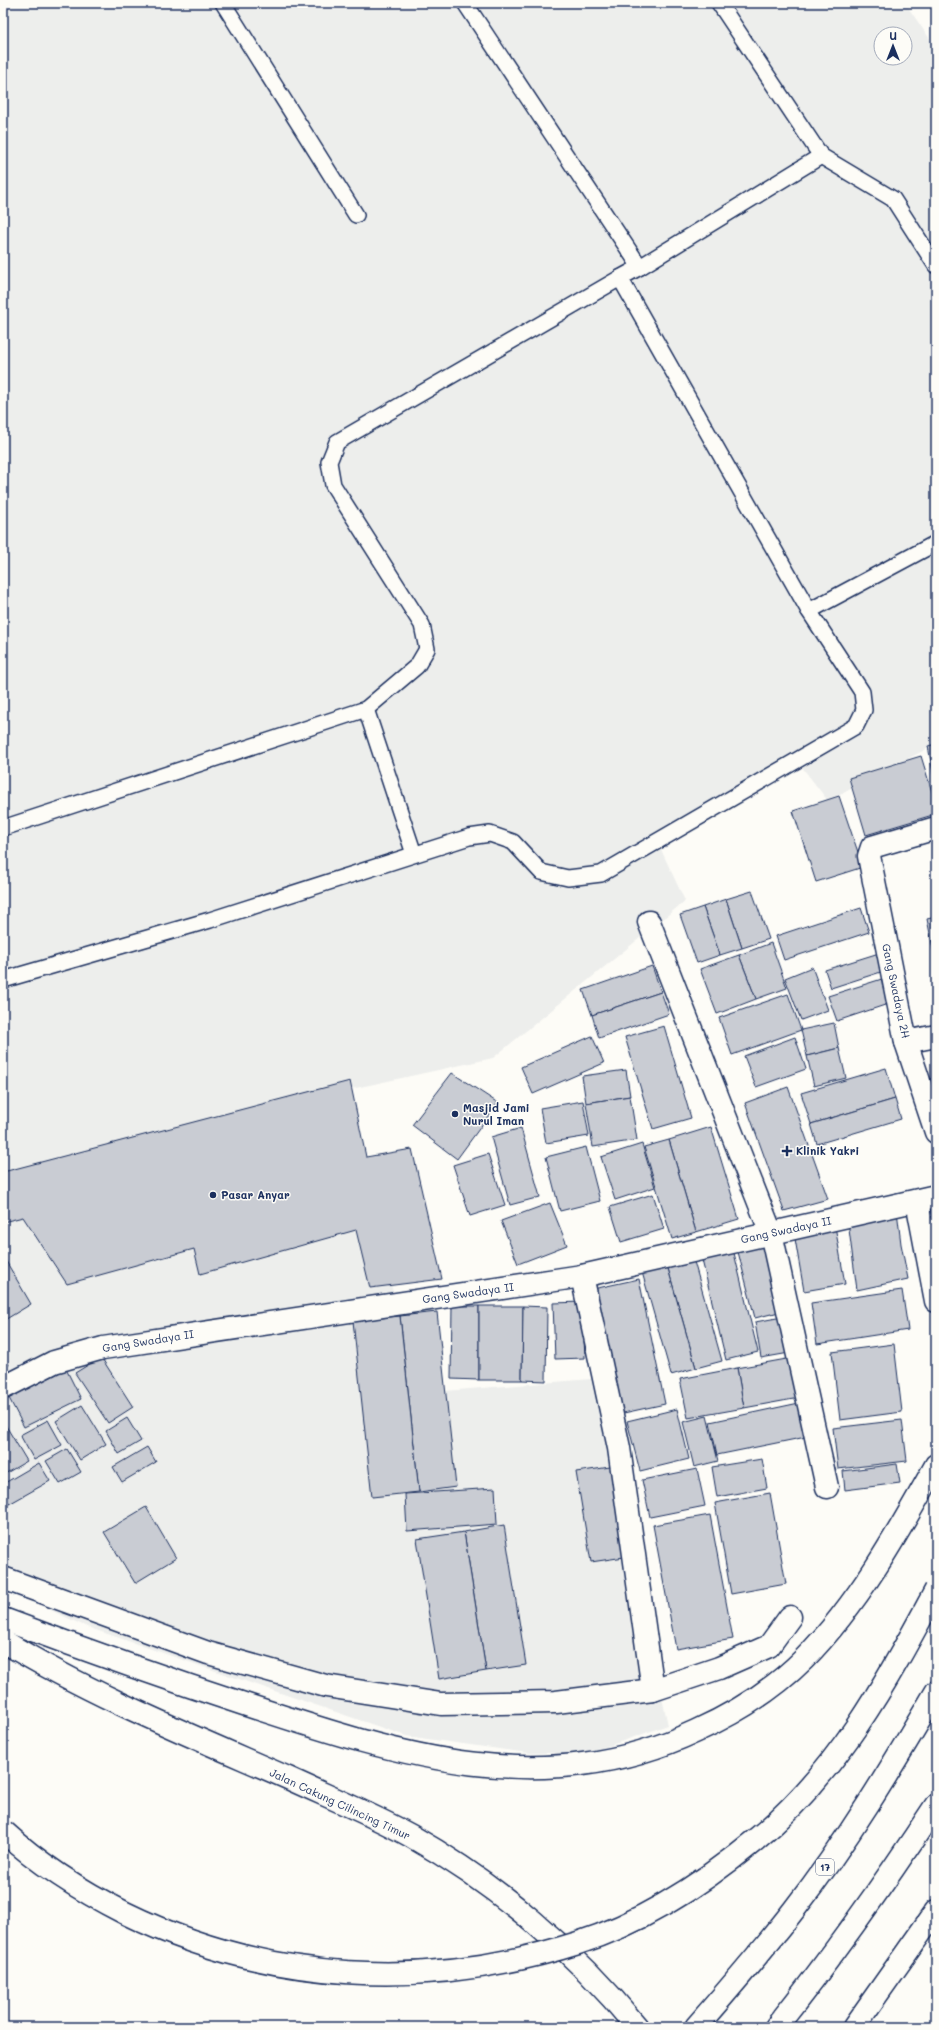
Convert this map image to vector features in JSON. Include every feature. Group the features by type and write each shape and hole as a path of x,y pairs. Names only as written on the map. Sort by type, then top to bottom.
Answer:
{"main road":[{"name":"Gang Swadaya 2H","path":"936,828 872,847 869,856 906,1042 936,1132"},
{"path":"649,922 771,1233 827,1487"},
{"path":"906,1042 936,1036"},
{"path":"927,1198 936,1301"},
{"name":"Gang Swadaya II","path":"3,1388 54,1362 103,1348 582,1276 927,1198"},
{"path":"582,1276 619,1448 653,1690"},
{"path":"3,1619 193,1687 327,1731 380,1746 438,1759 485,1766 533,1768 582,1765 631,1755 677,1740 724,1719 768,1691 804,1659 840,1619 873,1573 936,1465"},
{"path":"3,1578 208,1653 326,1686 441,1704 556,1702 653,1690 719,1668 769,1646 790,1617"},
{"path":"3,1831 49,1868 98,1900 148,1924 213,1949 272,1964 335,1972 392,1974 463,1969 523,1958 580,1943 628,1924 669,1901 712,1873 755,1840 795,1804 832,1761 872,1704 936,1590"},
{"name":"Jalan Cakung Cilincing Timur","path":"3,1641 76,1682 130,1708 355,1808 411,1836 468,1873 544,1931 582,1966 637,2027"},
{"name":"17","path":"696,2027 747,1969 794,1910 827,1865 892,1767 936,1692"},
{"path":"776,2027 904,1855 936,1805"},
{"path":"854,2027 936,1911"}],"lane":[{"path":"223,3 356,214"},
{"path":"465,3 640,267"},
{"path":"719,3 821,156 893,199 936,266"},
{"path":"3,828 366,709 417,666 427,649 422,625 333,485 329,462 337,442 640,267 821,156"},
{"path":"3,980 210,920 469,837 490,834 513,842 541,872 568,878 601,874 856,726 864,710 862,692 809,611 620,278"},
{"path":"809,611 936,543"},
{"path":"366,709 414,854"}],"shaded area":[{"path":"3,3 905,3 936,48 936,744 828,801 795,758 656,839 685,901 493,1058 342,1091 394,1296 434,1293 445,1391 591,1379 668,1725 589,1753 528,1753 406,1736 87,1627 3,1588"}],"building":[{"path":"936,744 936,789 928,746"},
{"path":"921,756 936,805 936,814 866,835 849,778"},
{"path":"839,796 863,867 816,882 793,811"},
{"path":"752,891 769,939 742,948 726,899"},
{"path":"726,899 742,948 720,955 703,907"},
{"path":"703,907 720,955 697,963 680,915"},
{"path":"861,908 869,932 784,960 776,936"},
{"path":"936,917 936,963 927,919"},
{"path":"771,943 787,988 756,999 739,955"},
{"path":"879,953 884,971 831,988 825,970"},
{"path":"739,955 756,999 717,1014 700,969"},
{"path":"652,966 661,992 592,1015 583,990"},
{"path":"812,967 828,1010 801,1020 785,978"},
{"path":"885,978 894,1002 837,1021 828,996"},
{"path":"661,992 669,1014 599,1038 592,1015"},
{"path":"788,994 801,1030 732,1055 719,1018"},
{"path":"834,1023 839,1048 807,1056 801,1030"},
{"path":"664,1026 691,1118 653,1129 625,1037"},
{"path":"592,1036 604,1063 533,1094 521,1067"},
{"path":"795,1037 806,1069 756,1087 744,1056"},
{"path":"839,1048 846,1078 814,1086 807,1056"},
{"path":"886,1068 895,1099 811,1124 801,1093"},
{"path":"626,1070 630,1096 586,1103 582,1076"},
{"name":"Masjid Jami Nurul Iman","path":"452,1073 498,1103 457,1159 412,1125"},
{"name":"Pasar Anyar","path":"350,1081 366,1157 412,1149 442,1279 370,1288 356,1230 200,1274 194,1249 67,1284 23,1217 3,1222 3,1172"},
{"name":"Klinik Yakri","path":"788,1087 828,1199 784,1211 745,1103"},
{"path":"630,1096 637,1140 593,1147 586,1103"},
{"path":"895,1099 901,1119 817,1144 811,1124"},
{"path":"583,1101 589,1136 546,1143 540,1108"},
{"path":"711,1127 739,1219 696,1232 669,1140"},
{"path":"521,1128 540,1197 510,1205 491,1137"},
{"path":"669,1140 696,1232 672,1239 644,1147"},
{"path":"642,1144 655,1187 615,1200 601,1157"},
{"path":"586,1147 600,1201 560,1211 546,1157"},
{"path":"488,1154 505,1205 470,1216 453,1165"},
{"path":"653,1194 664,1229 621,1242 610,1207"},
{"path":"550,1203 567,1245 518,1264 501,1221"},
{"path":"897,1211 901,1244 908,1279 857,1290 848,1222"},
{"path":"835,1226 845,1284 804,1291 794,1233"},
{"path":"768,1236 787,1310 755,1318 736,1244"},
{"path":"734,1253 758,1352 726,1360 702,1260"},
{"path":"3,1256 31,1304 3,1321"},
{"path":"693,1258 722,1361 696,1368 667,1265"},
{"path":"667,1265 696,1368 671,1375 642,1272"},
{"path":"639,1279 665,1404 619,1414 593,1289"},
{"path":"902,1290 908,1330 817,1344 811,1303"},
{"path":"582,1302 585,1358 555,1359 553,1303"},
{"path":"452,1306 479,1306 479,1380 451,1379"},
{"path":"479,1306 523,1306 522,1380 479,1380"},
{"path":"523,1306 547,1307 546,1381 522,1380"},
{"path":"437,1312 456,1487 419,1492 400,1316"},
{"path":"400,1316 419,1492 372,1497 353,1321"},
{"path":"788,1316 795,1352 761,1358 755,1322"},
{"path":"894,1344 902,1412 840,1420 832,1352"},
{"path":"3,1354 9,1365 3,1369"},
{"path":"101,1357 133,1407 108,1423 75,1373"},
{"path":"792,1358 799,1398 744,1408 737,1368"},
{"path":"737,1368 744,1408 688,1418 680,1379"},
{"path":"66,1369 81,1399 24,1427 9,1398"},
{"path":"799,1403 806,1437 717,1455 710,1422"},
{"path":"82,1405 106,1444 80,1460 56,1421"},
{"path":"677,1409 689,1459 640,1471 627,1421"},
{"path":"707,1416 718,1461 694,1467 683,1422"},
{"path":"127,1418 141,1441 119,1454 106,1431"},
{"path":"48,1420 62,1445 34,1460 20,1435"},
{"path":"902,1420 907,1461 838,1469 833,1428"},
{"path":"3,1421 27,1461 3,1475"},
{"path":"147,1447 156,1462 122,1482 113,1467"},
{"path":"67,1449 81,1472 60,1484 46,1461"},
{"path":"762,1459 767,1488 717,1497 712,1467"},
{"path":"39,1463 50,1481 9,1504 3,1493 3,1484"},
{"path":"897,1464 900,1483 845,1490 843,1471"},
{"path":"617,1466 631,1556 591,1562 576,1472"},
{"path":"697,1469 705,1506 650,1517 642,1480"},
{"path":"495,1488 497,1524 407,1531 405,1494"},
{"path":"770,1493 786,1584 731,1594 715,1503"},
{"path":"146,1507 176,1558 135,1583 104,1532"},
{"path":"710,1515 733,1639 676,1649 653,1525"},
{"path":"504,1525 526,1665 486,1671 464,1532"},
{"path":"464,1532 486,1671 439,1679 417,1539"}],"place":[{"name":"Masjid Jami Nurul Iman","path":"455,1114"},
{"name":"Klinik Yakri","path":"787,1151"},
{"name":"Pasar Anyar","path":"213,1195"}]}
